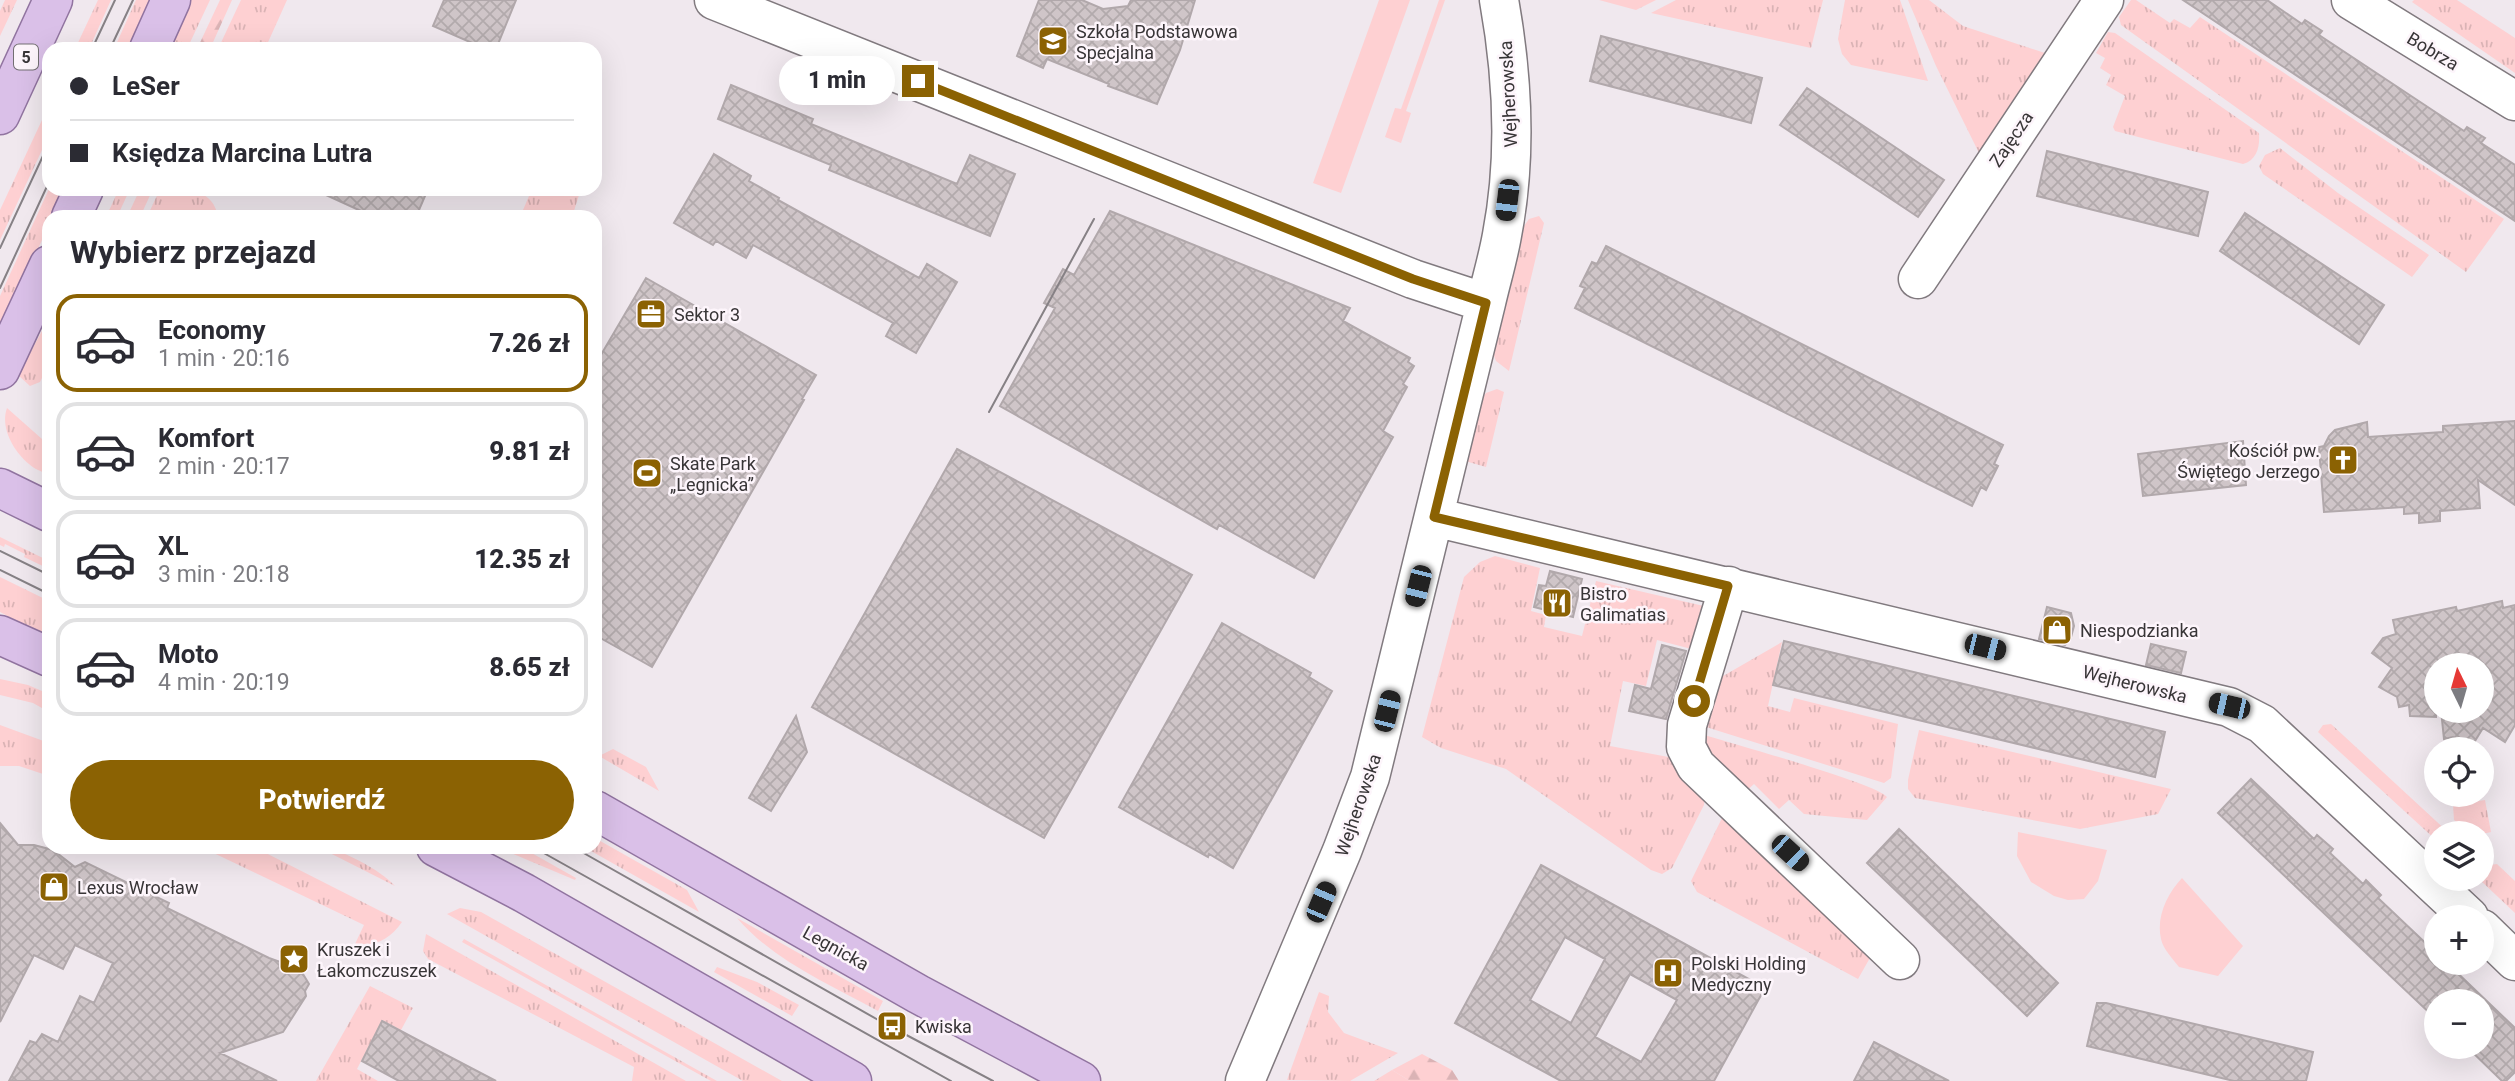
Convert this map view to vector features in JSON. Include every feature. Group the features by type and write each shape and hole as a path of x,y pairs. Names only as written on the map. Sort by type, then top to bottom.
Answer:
{"main road":[{"name":"5","path":"0,115 52,0"},
{"path":"152,42 172,0"},
{"path":"0,370 42,280"},
{"path":"0,488 42,509"},
{"path":"0,635 42,656"},
{"path":"0,658 42,659"},
{"name":"Legnicka","path":"602,814 939,1006 1080,1081"},
{"path":"449,854 524,893 852,1081"}],"street":[{"path":"714,0 1387,268 1486,303"},
{"name":"Wejherowska","path":"1245,1081 1342,851 1370,777 1502,235 1512,151 1511,88 1499,0"},
{"name":"Zajęcza","path":"1918,279 2104,0"},
{"name":"Bobrza","path":"2351,0 2515,101"},
{"name":"Wejherowska","path":"1434,517 2229,706 2262,724 2456,905"},
{"path":"1728,586 1687,725 1686,747 1696,766 1900,960"},
{"path":"2494,941 2515,961"}],"green space":[{"path":"5,0 17,0 0,36 0,11"},
{"path":"98,0 111,0 92,42 78,42"},
{"path":"136,0 153,0 133,42 117,42"},
{"path":"190,0 210,0 190,42 170,42"},
{"path":"220,0 232,0 213,42 200,42"},
{"path":"241,0 287,0 268,42 221,42"},
{"path":"1379,0 1410,0 1341,193 1313,183"},
{"path":"1439,0 1445,0 1406,111 1411,113 1401,143 1385,137 1395,108 1401,109"},
{"path":"1599,0 1656,0 1636,10"},
{"path":"1676,0 1823,0 1811,48 1651,13"},
{"path":"1845,0 1900,0 1928,81 1851,65 1842,54 1838,39"},
{"path":"1908,0 1929,0 1963,26 2045,53 2046,57 1980,155 1936,66"},
{"path":"2131,0 2136,0 2170,23 2174,19 2190,28 2200,17 2504,219 2466,272 2121,25 2119,17"},
{"path":"2457,0 2515,38 2515,73 2412,2"},
{"path":"2108,32 2115,33 2259,133 2258,148 2252,159 2243,164 2115,131 2113,127 2125,96 2106,85 2111,75 2100,68 2105,58 2096,53"},
{"path":"42,120 42,150 0,240 0,210"},
{"path":"2280,148 2338,193 2429,255 2412,277 2263,174 2259,166 2265,155"},
{"path":"46,196 63,196 56,210 42,210 42,240 0,331 0,296"},
{"path":"116,196 127,196 120,210 109,210"},
{"path":"137,196 150,196 143,210 130,210"},
{"path":"157,196 205,196 216,210 150,210"},
{"path":"529,196 579,196 574,210 523,210"},
{"path":"1539,216 1544,223 1509,371 1496,361 1491,348 1519,233 1529,219"},
{"path":"42,331 40,382 30,386 18,375"},
{"path":"1497,389 1504,392 1486,467 1465,461 1477,403 1486,393"},
{"path":"7,408 42,439 42,472 23,459 13,446 5,415"},
{"path":"0,537 42,558 42,566 5,544 4,547 0,545"},
{"path":"1495,556 1540,568 1531,611 1546,615 1544,627 1582,636 1596,581 1708,607 1699,651 1657,640 1646,686 1623,681 1610,746 1679,759 1705,794 1704,805 1672,868 1662,874 1651,870 1506,769 1441,748 1422,737 1464,577 1480,562"},
{"path":"0,577 42,598 42,634 0,612"},
{"path":"1782,642 1768,706 1790,712 1794,698 1898,724 1891,778 1884,783 1706,727 1711,683"},
{"path":"0,679 28,685 42,691 42,708 33,703 0,695"},
{"path":"2331,724 2436,821 2424,821 2424,829 2318,732 2323,725"},
{"path":"0,725 42,740 42,774 19,766 0,766"},
{"path":"1919,730 2171,789 2158,814 2080,829 1915,798 1908,789 1908,780"},
{"path":"1701,734 1831,773 1887,797 1867,820 1804,814 1789,800 1779,809 1754,784 1742,795 1697,751"},
{"path":"613,749 646,767 659,791 602,758 602,754"},
{"path":"2453,807 2486,807 2489,821 2455,821"},
{"path":"1723,816 1875,949 1858,979 1697,892 1691,881"},
{"path":"2018,832 2107,850 2098,881 2084,899 2068,900 2054,896 2031,882 2017,856"},
{"path":"602,842 687,890 699,912 596,854 602,854"},
{"path":"216,854 268,854 402,922 393,933 376,943 355,944 364,925"},
{"path":"332,854 344,854 359,860 395,886"},
{"path":"514,854 533,854 576,878 575,880"},
{"path":"2494,864 2497,864 2515,881 2515,913 2492,891 2494,891"},
{"path":"2182,878 2243,946 2218,976 2179,967 2162,943 2161,914 2167,899"},
{"path":"460,908 481,912 782,1081 743,1081 447,914"},
{"path":"737,918 883,1001 878,1011 785,959"},
{"path":"426,934 686,1081 632,1081 634,1067 428,959 423,951"},
{"path":"464,939 717,1081 711,1081 462,942"},
{"path":"717,967 757,982 799,1005 792,1016 714,972"},
{"path":"370,986 413,1008 401,1030 382,1020 357,1069 378,1081 316,1081"},
{"path":"1319,992 1329,996 1328,1012 1344,1033 1398,1053 1350,1081 1287,1080"},
{"path":"1422,1054 1452,1070 1459,1081 1410,1081 1392,1070"},
{"path":"1392,1070 1410,1081 1374,1081"}],"building":[{"path":"444,0 516,0 499,42 470,42 433,26"},
{"path":"1039,0 1082,0 1103,9 1128,6 1131,0 1195,0 1180,50 1157,104 1047,59 1043,68 1017,56"},
{"path":"2183,0 2267,0 2302,24 2305,20 2322,31 2319,35 2464,131 2467,127 2485,138 2481,143 2515,165 2515,221"},
{"path":"1601,36 1762,78 1751,123 1590,81"},
{"path":"731,85 813,119 811,124 957,184 970,155 1015,174 990,236 829,170 831,165 718,119"},
{"path":"1807,88 1944,180 1918,217 1780,125"},
{"path":"2047,151 2208,192 2198,236 2037,196"},
{"path":"714,154 751,176 749,181 779,198 778,200 919,278 927,264 957,282 916,353 886,336 893,323 753,245 746,258 716,241 713,245 674,223"},
{"path":"328,196 425,196 419,210 359,210"},
{"path":"1110,211 1350,308 1343,321 1410,358 1408,362 1414,366 1403,384 1407,387 1383,431 1393,437 1314,578 1219,525 1217,529 1000,406 1055,308 1044,303 1063,269 1074,275"},
{"path":"2245,213 2384,305 2359,344 2220,251"},
{"path":"1606,246 2003,445 1994,464 1998,466 1986,490 1981,487 1972,506 1575,308 1585,288 1580,286 1592,262 1597,264"},
{"path":"646,278 816,375 652,667 602,639 602,353"},
{"path":"2515,421 2515,505 2478,480 2480,508 2440,511 2440,521 2419,523 2419,513 2404,514 2404,507 2324,512 2319,447 2324,446 2335,430 2367,422 2368,437 2443,432 2443,426"},
{"path":"2243,441 2246,485 2143,496 2138,454"},
{"path":"957,449 1192,575 1044,838 812,707"},
{"path":"1550,571 1582,579 1573,617 1534,607 1539,585 1546,586"},
{"path":"2502,601 2503,608 2515,605 2515,725 2505,742 2483,728 2477,737 2444,737 2442,723 2494,723 2494,653 2424,653 2424,717 2410,716 2409,705 2399,707 2397,697 2379,687 2392,668 2372,653 2383,638 2396,634 2393,620 2456,607 2457,611"},
{"name":"Niespodzianka","path":"2047,607 2071,613 2074,626 2070,641 2065,645 2039,639"},
{"path":"1222,623 1311,673 1309,677 1332,691 1233,868 1119,807"},
{"path":"1784,641 2165,732 2155,777 1773,685"},
{"path":"2151,644 2186,652 2181,673 2146,665"},
{"path":"1662,645 1686,651 1666,719 1629,711 1635,685 1651,689"},
{"path":"796,716 807,752 771,811 749,798"},
{"path":"2251,779 2314,839 2317,835 2333,849 2330,853 2363,884 2366,880 2381,895 2378,898 2424,942 2424,975 2460,975 2474,989 2424,989 2424,1008 2218,813"},
{"path":"0,823 18,845 42,847 42,854 58,854 75,867 85,862 169,903 167,908 269,958 300,969 309,984 305,991 306,996 283,1032 220,1053 277,1081 9,1081 30,1041 36,1043 42,1034 58,1042 80,996 94,1003 113,963 75,945 63,969 34,955 0,1022"},
{"path":"1899,829 2058,983 2027,1016 1867,863"},
{"name":"Polski Holding Medyczny","path":"1541,865 1765,988 1714,1081 1561,1081 1455,1023","holes":["1565,937 1605,959 1571,1023 1530,1000","1630,974 1677,1000 1641,1062 1595,1037"]},
{"path":"2097,1003 2313,1052 2306,1081 2234,1081 2087,1046"},
{"path":"2494,1008 2515,1028 2515,1072 2506,1081 2502,1081 2479,1059 2494,1059"},
{"path":"382,1021 496,1081 399,1081 362,1061"},
{"path":"1874,1042 1949,1081 1854,1081"}],"tram line":[{"path":"95,42 115,0"},
{"path":"113,42 133,0"},
{"path":"0,248 42,158"},
{"path":"0,288 43,196"},
{"path":"989,412 1094,219"},
{"path":"0,551 42,572"},
{"path":"0,570 42,591"},
{"path":"546,854 951,1081"},
{"path":"585,854 880,1021 993,1081"}],"place":[{"name":"Szkoła Podstawowa Specjalna","path":"1053,41"},
{"name":"Sektor 3","path":"651,314"},
{"name":"Kościół pw. Świętego Jerzego","path":"2343,460"},
{"name":"Skate Park „Legnicka”","path":"647,473"},
{"name":"Bistro Galimatias","path":"1557,603"},
{"name":"Niespodzianka","path":"2057,630"},
{"name":"Lexus Wrocław","path":"54,887"},
{"name":"Kruszek i Łakomczuszek","path":"294,959"},
{"name":"Polski Holding Medyczny","path":"1668,973"},
{"name":"Kwiska","path":"892,1026"}],"route":[{"path":"918,81 1413,279 1486,303 1434,517 1728,586 1694,701"}]}
